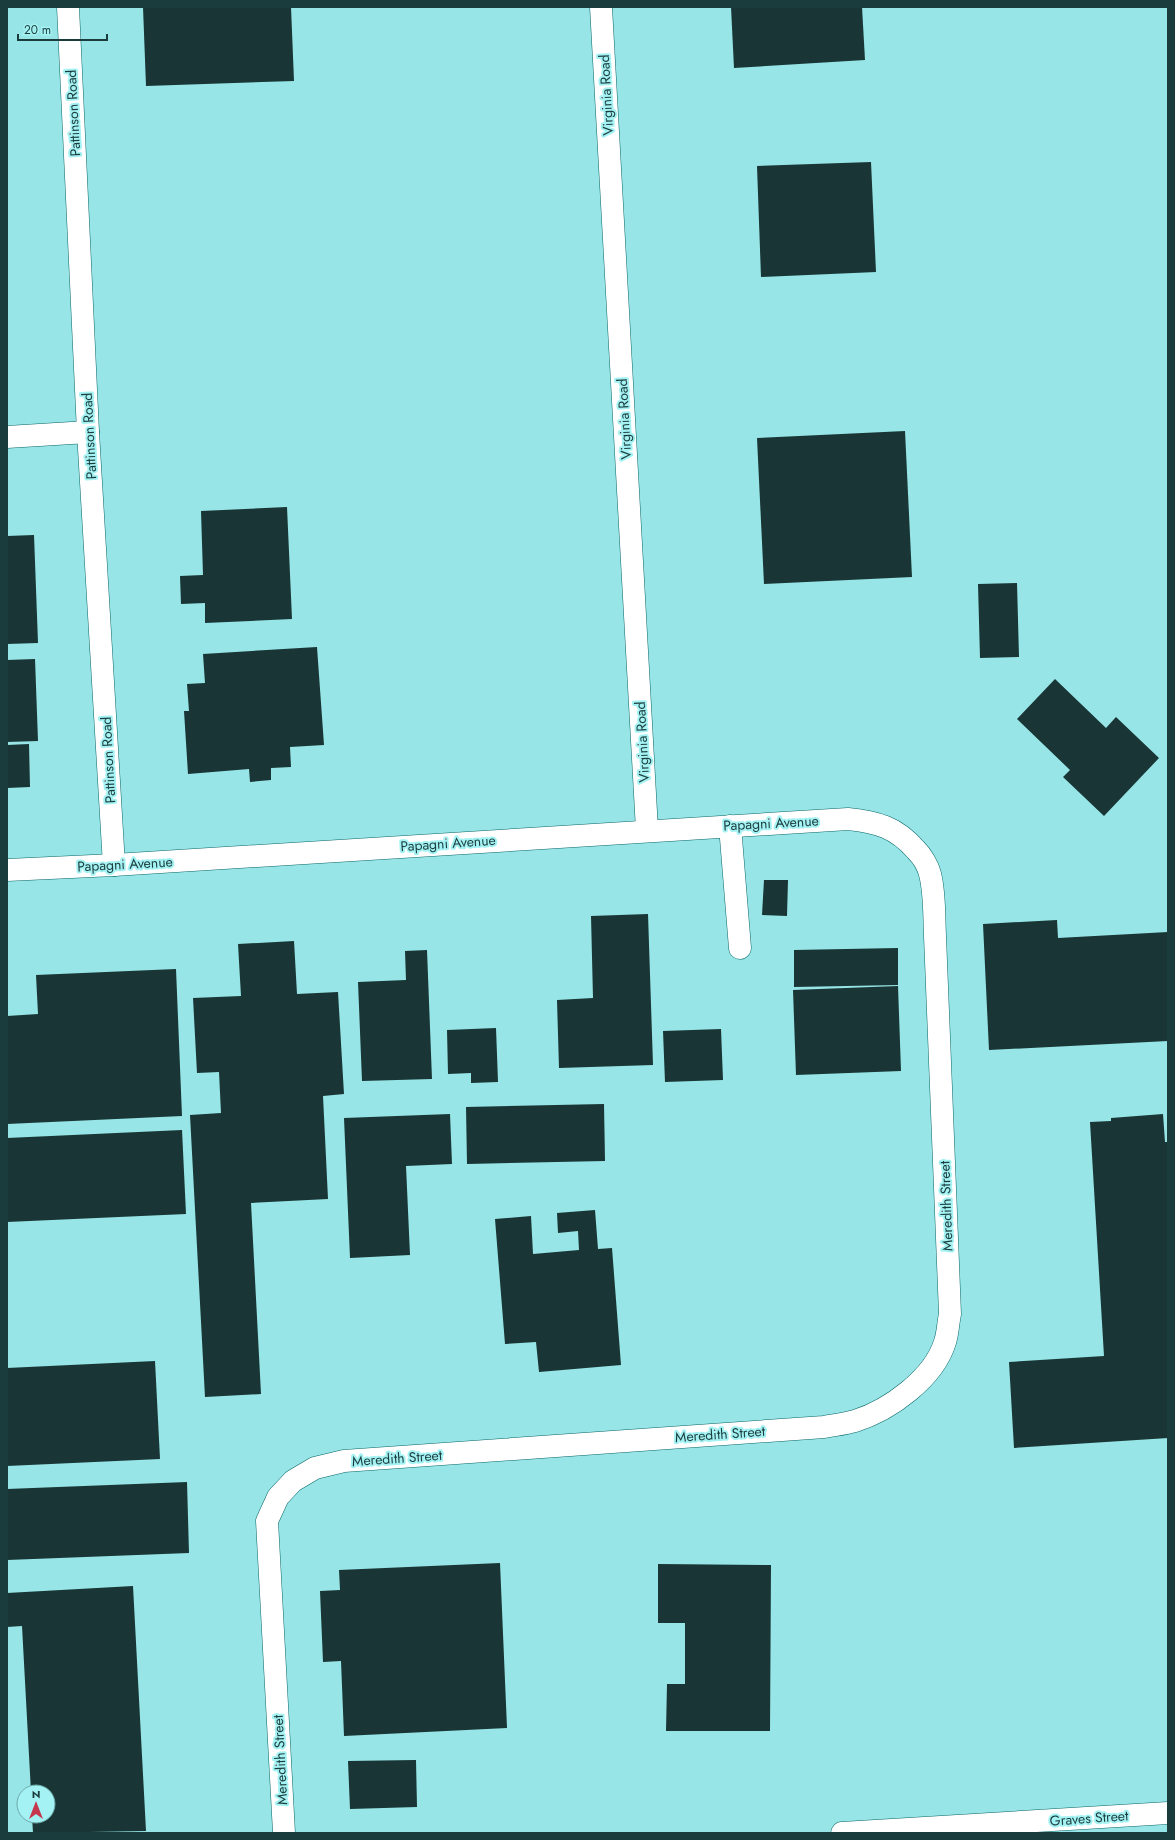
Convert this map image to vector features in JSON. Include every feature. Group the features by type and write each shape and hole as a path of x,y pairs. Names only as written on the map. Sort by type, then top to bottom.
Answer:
{"street":[{"name":"Pattinson Road","path":"68,7 88,432 114,865"},
{"name":"Virginia Road","path":"601,7 647,830"},
{"path":"7,437 88,432"},
{"name":"Papagni Avenue","path":"7,870 114,865 647,830 848,819 869,822 888,828"},
{"path":"730,826 740,948"},
{"name":"Meredith Street","path":"284,1833 267,1522 278,1497 294,1481 315,1468 344,1461 824,1427 855,1421 882,1410 928,1374 945,1342 950,1314 933,906 930,873 921,856 906,839 888,828"},
{"name":"Graves Street","path":"842,1833 1168,1813"}],"building":[{"path":"143,7 291,7 294,81 146,86"},
{"path":"731,7 862,7 865,60 734,68"},
{"path":"871,162 876,272 761,277 757,166"},
{"path":"905,431 912,577 764,584 757,438"},
{"path":"287,507 292,619 205,623 205,603 181,604 180,576 203,575 201,511"},
{"path":"34,535 38,643 7,644 7,536"},
{"path":"1017,583 1019,657 980,658 978,584"},
{"path":"317,647 324,745 290,747 291,767 271,768 271,780 250,782 249,769 188,774 184,711 189,711 187,684 205,683 203,654"},
{"path":"35,659 38,741 7,742 7,660"},
{"path":"1055,679 1106,728 1116,717 1159,758 1104,816 1063,777 1070,770 1017,719"},
{"path":"29,744 30,787 7,788 7,745"},
{"path":"764,880 788,880 787,916 762,915"},
{"path":"648,914 653,1065 559,1068 557,1000 593,998 591,916"},
{"path":"1057,920 1058,938 1168,932 1168,1041 989,1050 983,924"},
{"path":"294,941 297,994 338,992 344,1094 323,1096 328,1199 251,1203 261,1394 205,1397 190,1115 221,1113 219,1072 197,1073 193,998 241,996 238,944"},
{"path":"898,948 898,985 794,987 794,950"},
{"path":"427,950 432,1079 362,1081 358,982 406,980 405,951"},
{"path":"176,969 182,1116 7,1124 7,1016 38,1014 36,975"},
{"path":"898,986 901,1071 796,1075 793,990"},
{"path":"496,1028 498,1082 471,1083 471,1073 448,1074 447,1030"},
{"path":"721,1029 723,1080 665,1082 663,1031"},
{"path":"604,1104 605,1161 467,1164 466,1107"},
{"path":"450,1114 452,1164 406,1166 410,1255 350,1258 344,1118"},
{"path":"1163,1114 1165,1142 1168,1142 1168,1438 1014,1448 1009,1362 1104,1356 1090,1122 1111,1121 1111,1118"},
{"path":"182,1130 186,1214 7,1222 7,1138"},
{"path":"595,1210 598,1249 612,1248 621,1365 539,1372 536,1342 505,1344 495,1219 531,1216 533,1254 579,1250 578,1231 558,1233 557,1213"},
{"path":"155,1361 160,1459 7,1466 7,1368"},
{"path":"187,1482 189,1553 7,1560 7,1489"},
{"path":"500,1563 507,1728 344,1736 341,1661 323,1662 320,1591 340,1590 339,1570"},
{"path":"658,1564 771,1565 770,1731 666,1731 667,1684 685,1684 685,1623 658,1623"},
{"path":"133,1586 146,1831 33,1833 32,1824 56,1824 56,1784 31,1784 22,1626 7,1627 7,1593"},
{"path":"416,1760 417,1807 350,1809 348,1761"}]}
